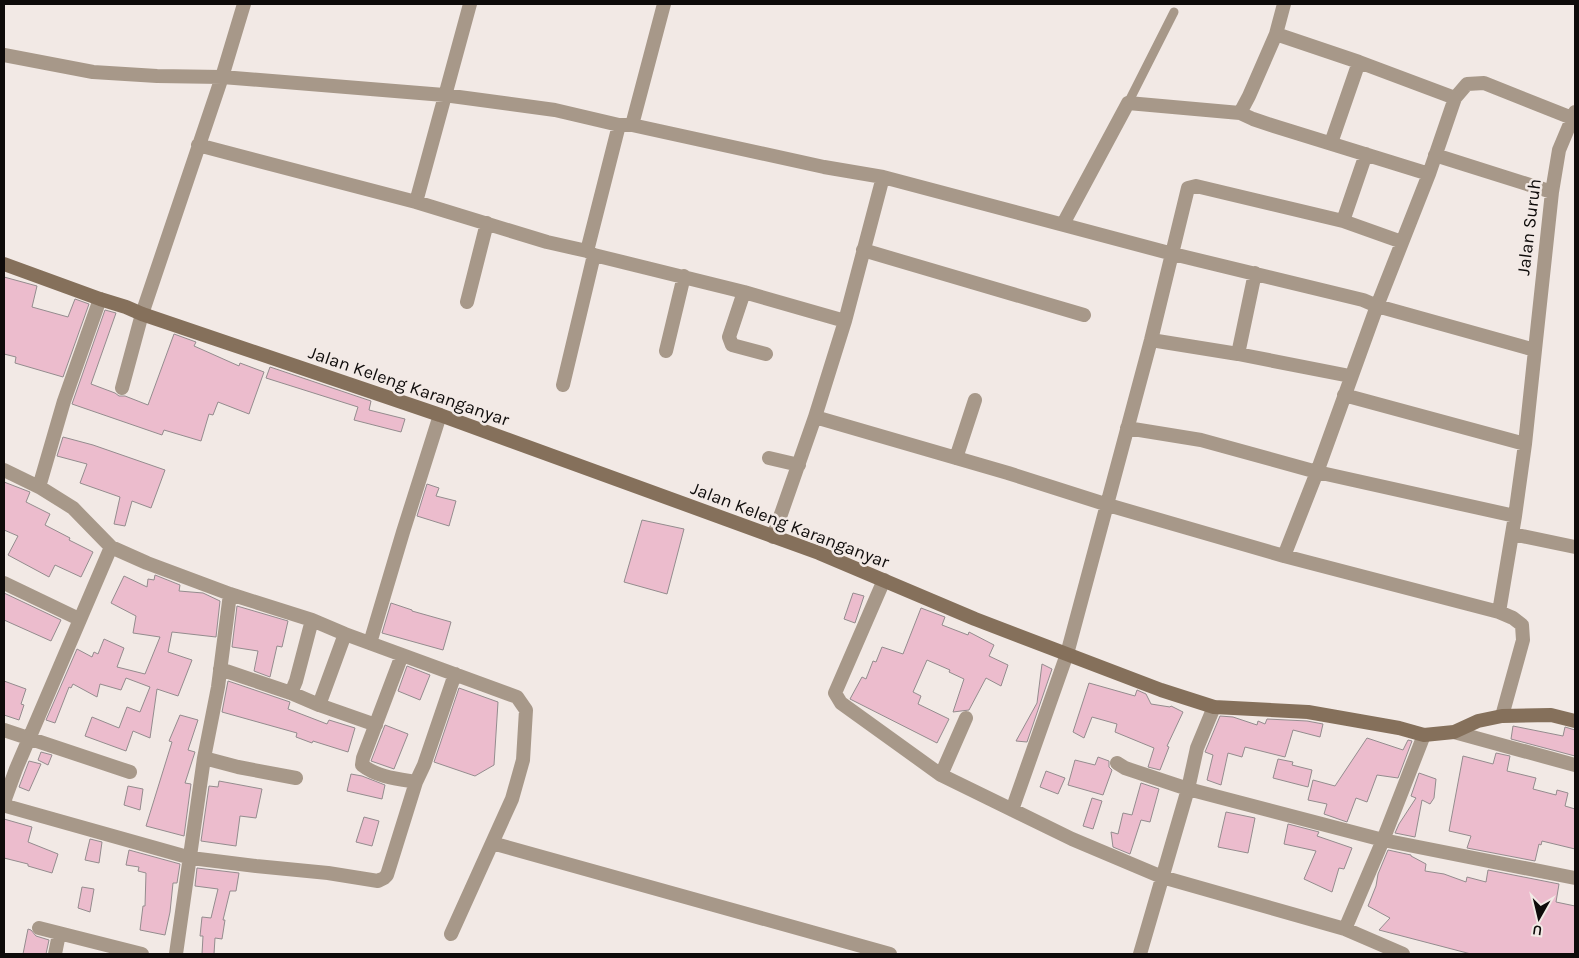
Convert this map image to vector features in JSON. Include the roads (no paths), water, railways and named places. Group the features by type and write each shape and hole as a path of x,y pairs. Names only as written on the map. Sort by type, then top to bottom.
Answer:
{"main road":[{"name":"Jalan Keleng Karanganyar","path":"4,264 142,314 440,415 819,553 975,619 1162,690 1214,707 1308,712 1424,734 1454,732 1478,721 1502,716 1551,716 1575,721"}],"street":[{"path":"122,388 142,314 222,77 244,4"},
{"path":"416,202 470,4"},
{"path":"563,385 591,253 626,125 664,4"},
{"path":"1240,113 1276,34 1284,4"},
{"path":"1276,34 1455,98"},
{"path":"4,55 92,72 222,77 444,95 555,110 824,167 883,177 1173,254 1363,300 1377,306 1535,350"},
{"path":"1331,143 1358,62"},
{"path":"1284,556 1317,472 1350,376 1429,174 1455,98 1467,84 1484,83 1574,115"},
{"path":"1063,224 1128,103 1240,113 1253,119 1429,174"},
{"name":"Jalan Suruh","path":"1500,612 1516,516 1525,444 1552,192 1559,150 1574,115"},
{"path":"198,145 416,202 547,242 684,276 846,321"},
{"path":"1343,221 1366,154"},
{"path":"1435,155 1552,192"},
{"path":"774,537 846,321 883,177"},
{"path":"1012,810 1067,654 1108,505 1173,254 1187,191 1190,186 1343,221 1402,242"},
{"path":"467,302 487,223"},
{"path":"863,250 1084,316"},
{"path":"1238,354 1255,273"},
{"path":"666,351 684,276"},
{"path":"744,292 729,341 732,345 766,354"},
{"path":"39,487 64,401 100,299"},
{"path":"1151,340 1238,354 1350,376"},
{"path":"1344,395 1525,444"},
{"path":"956,458 975,400"},
{"path":"370,643 440,415"},
{"path":"815,417 1108,505 1264,548 1284,556 1500,612 1522,625 1523,640 1502,716"},
{"path":"1128,428 1201,440 1317,472 1516,516"},
{"path":"768,458 799,466"},
{"path":"4,470 39,487 73,508 111,547 147,563 230,594 312,620 345,634 517,697 526,710 523,760 512,799 451,934"},
{"path":"1512,534 1575,547"},
{"path":"111,547 29,738 5,800 6,806 191,858 381,880 387,874 416,782 424,765 456,674"},
{"path":"884,580 835,690 835,696 841,703 941,774 1072,839 1162,877 1345,929 1403,954"},
{"path":"4,583 79,619"},
{"path":"176,954 204,758 218,687 230,594"},
{"path":"291,693 312,620"},
{"path":"319,705 345,634"},
{"path":"402,655 364,753 362,765 370,771 416,782"},
{"path":"220,669 376,725"},
{"path":"1140,954 1188,789 1197,748 1214,707"},
{"path":"941,774 966,718"},
{"path":"4,730 130,772"},
{"path":"1454,732 1575,765"},
{"path":"1345,929 1383,840 1424,734"},
{"path":"204,758 238,767 296,778"},
{"path":"1117,763 1125,768 1188,789 1383,840 1575,878"},
{"path":"492,843 890,954"},
{"path":"38,928 142,954"},
{"path":"55,954 59,934"}],"lane":[{"path":"1128,103 1174,12"}]}
